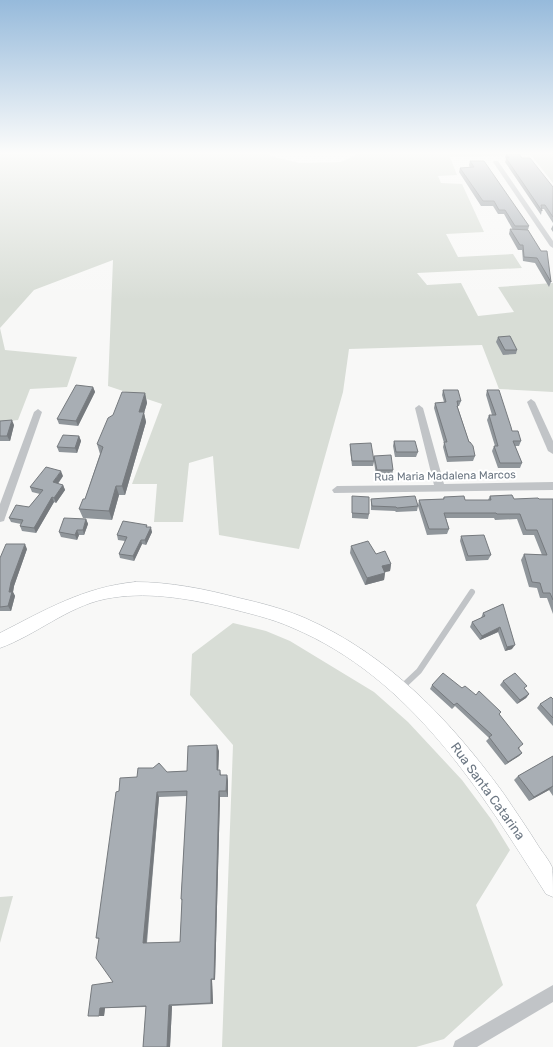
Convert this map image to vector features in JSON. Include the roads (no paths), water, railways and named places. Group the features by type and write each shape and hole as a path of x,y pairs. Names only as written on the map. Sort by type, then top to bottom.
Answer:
{"main road":[{"name":"Rua Santa Catarina","path":"0,641 74,604 103,593 128,589 159,589 209,597 254,608 308,626 378,668 442,729 476,770 553,887"}],"street":[{"path":"524,203 553,246"},
{"path":"531,402 553,451"},
{"path":"419,408 440,488"},
{"path":"0,518 38,412"},
{"name":"Rua Maria Madalena Marcos","path":"337,490 553,486"},
{"path":"462,1047 553,993"}],"lane":[{"path":"401,689 419,671 472,592"}]}
